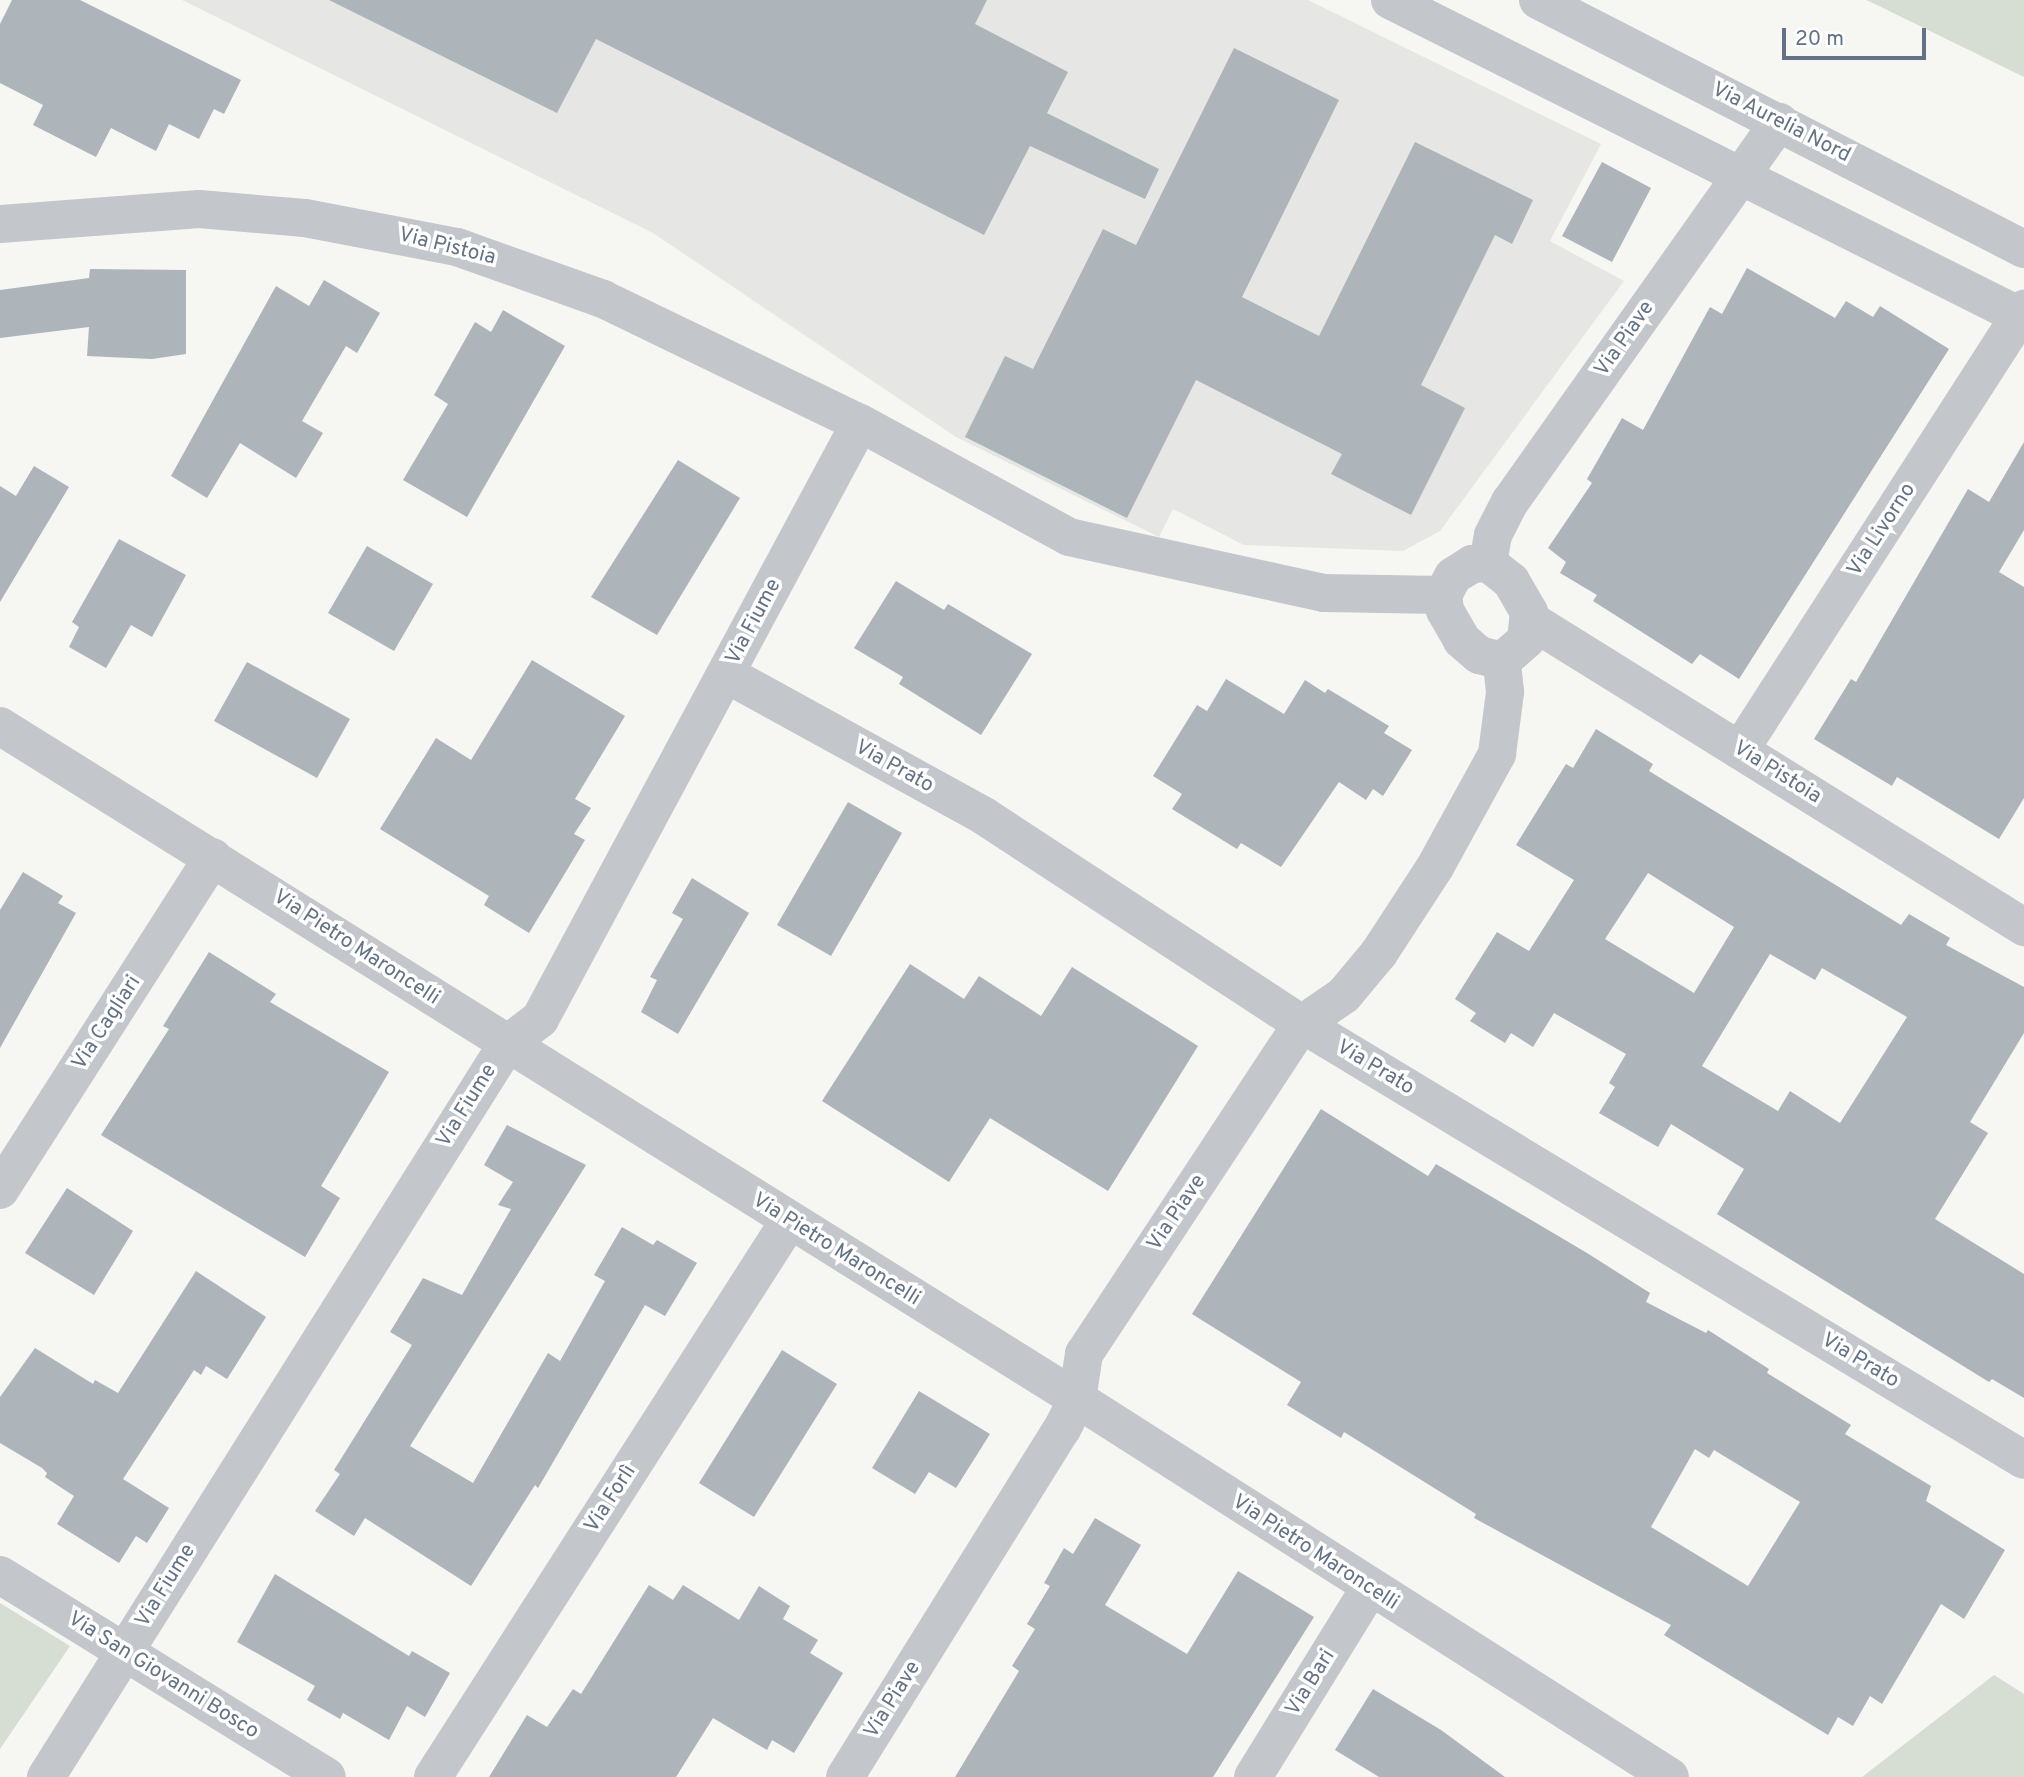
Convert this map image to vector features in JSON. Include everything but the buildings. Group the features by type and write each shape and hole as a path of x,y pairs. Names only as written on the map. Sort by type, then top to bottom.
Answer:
{"street":[{"path":"1390,0 2023,314"},
{"name":"Via Aurelia Nord","path":"1538,0 2024,248"},
{"name":"Via Piave","path":"1488,563 1493,535 1510,502 1779,122"},
{"name":"Via Pistoia","path":"0,224 199,209 305,218 457,247 604,299 860,423 1069,537 1324,593 1443,595"},
{"name":"Via Livorno","path":"1740,750 2023,314"},
{"name":"Via Fiume","path":"46,1777 507,1044 540,1019 860,423"},
{"path":"1488,563 1518,589 1530,620 1526,640 1502,661 1479,654 1462,640 1446,610 1443,595 1453,576 1472,564 1488,563"},
{"name":"Via Pistoia","path":"1530,620 2022,920"},
{"name":"Via Piave","path":"845,1777 1077,1399 1084,1354 1302,1024 1344,995 1379,953 1491,771 1503,713 1502,661"},
{"name":"Via Prato","path":"726,674 984,816 1302,1024 2024,1460"},
{"name":"Via Pietro Maroncelli","path":"0,726 1077,1399 1369,1589 1669,1776"},
{"name":"Via Cagliari","path":"0,1190 213,857"},
{"name":"Via Forlì","path":"433,1777 789,1221"},
{"name":"Via San Giovanni Bosco","path":"0,1575 327,1777"},
{"name":"Via Bari","path":"1253,1777 1369,1589"}],"shaded area":[{"path":"182,0 1308,0 1601,144 1550,241 1624,281 1440,531 1403,551 1244,545 1173,509 1159,537 956,437 653,233"},
{"path":"1866,0 2024,0 2024,77 1877,5"},
{"path":"0,1603 70,1646 0,1749"},
{"path":"1994,1675 2024,1694 2024,1777 1862,1777"}]}
